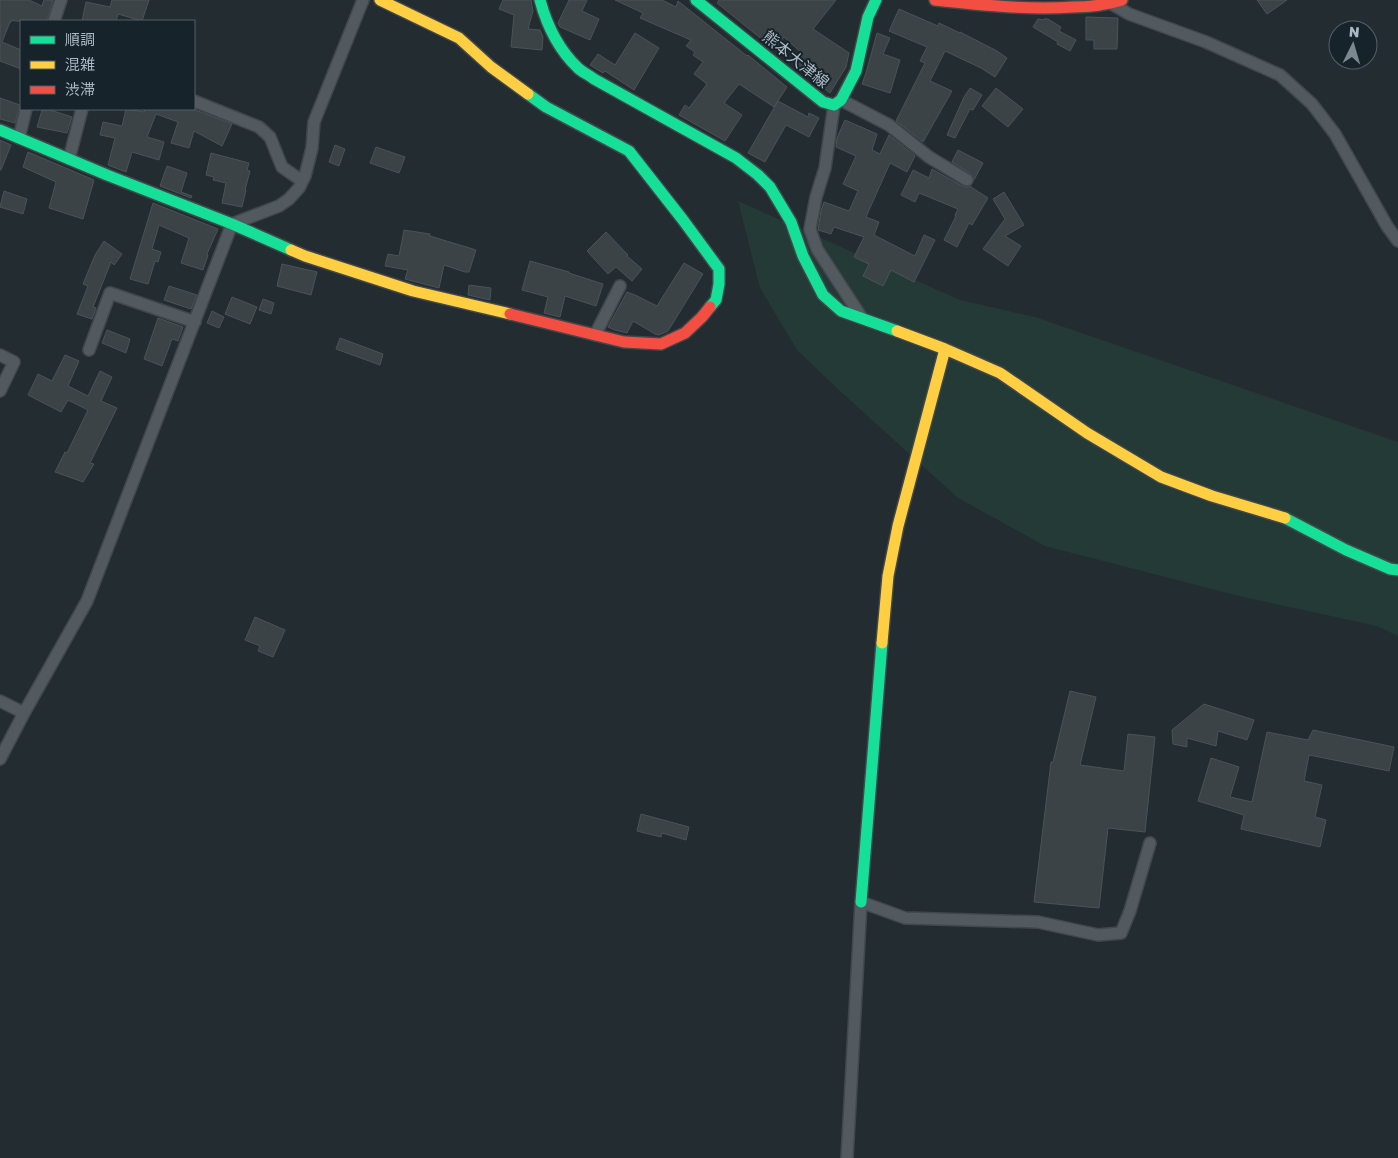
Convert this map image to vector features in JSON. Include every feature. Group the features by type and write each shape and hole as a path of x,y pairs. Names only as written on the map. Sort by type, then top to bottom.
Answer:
{"street":[{"path":"54,20 61,0"},
{"path":"0,759 87,602 232,224 279,206 289,199 305,176 312,148 314,122 363,0"},
{"path":"0,130 232,224 305,256 413,291 624,342 661,344 685,333 702,317 716,300 719,269 628,151 546,107 491,67 460,38 380,0"},
{"path":"540,0 545,19 557,43 578,68 594,79 736,158 770,187 791,222 803,256 824,295 841,311 945,349 1000,373 1088,433 1161,477 1212,496 1285,518 1346,550 1390,569 1398,570"},
{"name":"熊本大津線","path":"696,0 823,102 838,102 856,71 868,17 876,0"},
{"path":"935,0 1057,9 1117,2 1128,14 1206,42 1280,75 1312,104 1335,134 1387,226 1398,241"},
{"path":"195,101 259,126 270,137 282,167 302,181"},
{"path":"862,318 817,249 810,229 838,102 889,125 929,156 967,180"},
{"path":"19,138 26,110"},
{"path":"70,159 82,110"},
{"path":"595,335 620,286"},
{"path":"89,350 110,293 195,322"},
{"path":"847,1158 861,902 888,576 898,526 945,349"},
{"path":"0,355 14,362 0,391"},
{"path":"0,701 24,713"},
{"path":"861,902 905,918 1038,922 1098,936 1122,933 1150,843"}],"green space":[{"path":"738,201 960,300 1035,317 1398,442 1398,636 1377,626 1243,597 1045,546 958,498 797,350 760,288"}],"building":[{"path":"0,0 29,0 42,6 44,0 53,0 47,20 12,20 10,22 2,42 20,50 20,69 0,61"},
{"path":"112,0 149,0 142,20 118,14 116,20 82,20 86,2 110,7"},
{"path":"503,0 531,0 533,11 528,29 540,30 543,37 542,50 511,47 514,15 499,9"},
{"path":"569,0 587,0 582,11 599,19 590,40 560,27 558,23"},
{"path":"615,0 662,0 676,7 678,1 787,87 774,107 739,84 724,103 742,115 725,141 679,115 685,105 689,108 707,84 694,74 703,62 693,55 695,52 686,46 691,40 640,18 643,13"},
{"path":"719,0 836,0 813,29 849,53 846,67 830,93 794,65 803,54 784,37 774,49 717,3"},
{"path":"1257,0 1287,0 1267,14"},
{"path":"899,9 938,26 939,23 960,32 1007,58 995,77 981,68 945,51 930,81 952,91 923,142 896,121 925,63 920,61 927,47 889,31"},
{"path":"1086,17 1118,18 1117,49 1094,49 1094,40 1086,40"},
{"path":"1038,19 1048,19 1061,27 1059,31 1076,40 1070,51 1033,27"},
{"path":"635,33 659,48 634,90 605,71 603,73 590,65 598,54 615,65"},
{"path":"877,33 890,38 883,54 900,60 890,93 862,84"},
{"path":"970,88 982,95 973,110 970,109 955,138 947,135 964,97"},
{"path":"996,88 1023,109 1008,127 982,106"},
{"path":"0,98 20,105 15,123 0,119"},
{"path":"778,101 808,117 809,113 819,118 809,137 786,125 765,162 748,153"},
{"path":"42,110 50,110 72,117 67,133 37,127"},
{"path":"126,110 144,112 145,110 195,110 232,124 222,146 194,131 189,148 171,143 178,122 156,114 147,137 164,142 159,160 132,152 126,172 108,165 115,138 100,135 103,122 122,126"},
{"path":"845,120 877,134 872,150 880,154 889,135 915,156 907,172 890,163 866,217 879,222 874,235 915,256 924,235 935,240 914,282 891,270 883,286 863,276 869,264 854,257 864,237 834,227 831,234 818,230 824,202 849,211 858,191 843,184 856,156 836,147 837,138"},
{"path":"0,140 11,145 1,170 0,170"},
{"path":"335,145 345,149 339,166 329,162"},
{"path":"376,147 405,157 399,173 370,163"},
{"path":"958,150 983,163 974,180 971,174 952,162"},
{"path":"28,152 94,180 83,219 49,208 56,182 23,167"},
{"path":"211,153 249,163 247,170 250,171 242,207 222,203 226,183 213,180 214,177 206,175"},
{"path":"167,166 187,173 181,192 192,196 191,198 160,186"},
{"path":"932,169 964,187 971,186 988,198 972,225 969,223 957,247 944,240 958,209 919,193 915,202 901,195 913,170 929,178"},
{"path":"4,191 27,199 23,214 0,207"},
{"path":"1004,192 1024,225 1005,236 1021,246 1008,266 983,249 1005,219 993,199"},
{"path":"153,203 218,229 207,254 203,270 181,263 189,238 159,225 152,249 161,252 158,262 155,261 148,284 130,279"},
{"path":"404,230 430,234 430,236 476,250 469,272 444,265 439,288 405,279 408,270 385,266 388,254 399,256"},
{"path":"606,232 627,256 642,269 632,281 616,267 608,274 587,251"},
{"path":"104,241 122,254 114,265 111,262 93,307 96,308 92,319 77,314 88,286 83,284 95,255"},
{"path":"530,261 603,284 596,306 565,296 560,317 544,313 548,297 522,290"},
{"path":"684,263 703,274 668,331 659,335 655,334 633,321 627,333 608,327 627,292 657,306"},
{"path":"282,264 317,272 311,295 277,286"},
{"path":"469,285 491,288 490,300 468,295"},
{"path":"169,286 197,295 191,309 164,300"},
{"path":"232,297 257,307 250,324 225,314"},
{"path":"263,299 274,303 271,314 259,310"},
{"path":"212,311 224,317 219,328 207,323"},
{"path":"158,318 183,327 178,341 172,339 162,366 144,359"},
{"path":"107,330 130,339 126,353 102,343"},
{"path":"340,338 383,354 380,365 336,349"},
{"path":"65,355 79,361 68,386 88,396 100,371 112,377 101,401 117,408 90,463 94,464 83,482 55,472 65,452 67,453 88,410 68,400 61,412 28,395 38,374 52,381"},
{"path":"255,617 285,630 273,657 258,651 260,646 245,640"},
{"path":"1070,691 1096,697 1080,765 1124,771 1128,734 1155,737 1145,832 1108,828 1099,908 1034,902 1051,762 1053,762"},
{"path":"1204,704 1254,720 1247,740 1218,731 1216,746 1187,738 1187,747 1173,744 1172,730"},
{"path":"1313,730 1394,747 1389,771 1309,755 1304,781 1322,785 1315,817 1326,820 1320,847 1241,829 1244,815 1198,801 1211,758 1239,767 1230,797 1252,802 1267,732 1308,740"},
{"path":"641,814 689,827 686,840 662,833 661,837 637,831"}],"traffic: fast":[{"path":"540,0 554,37 578,68 594,79 736,158 758,175 770,187 791,222 803,256 823,295 841,311 897,331"},
{"path":"696,0 823,102 834,105 841,100 856,71 868,17 876,0"},
{"path":"528,94 546,107 629,151 719,269 716,300 710,307"},
{"path":"0,130 107,175 232,224 291,250"},
{"path":"1285,518 1346,550 1390,569 1398,570"},
{"path":"861,902 882,643"}],"traffic: slow":[{"path":"380,0 459,38 491,67 528,94"},
{"path":"291,250 413,291 510,314"},
{"path":"897,331 1000,373 1087,433 1161,477 1212,496 1285,518"},
{"path":"882,643 888,576 898,526 945,349"}],"traffic: jam":[{"path":"935,0 1038,8 1092,6 1122,0"},
{"path":"510,314 624,342 661,344 685,333 710,307"}]}
